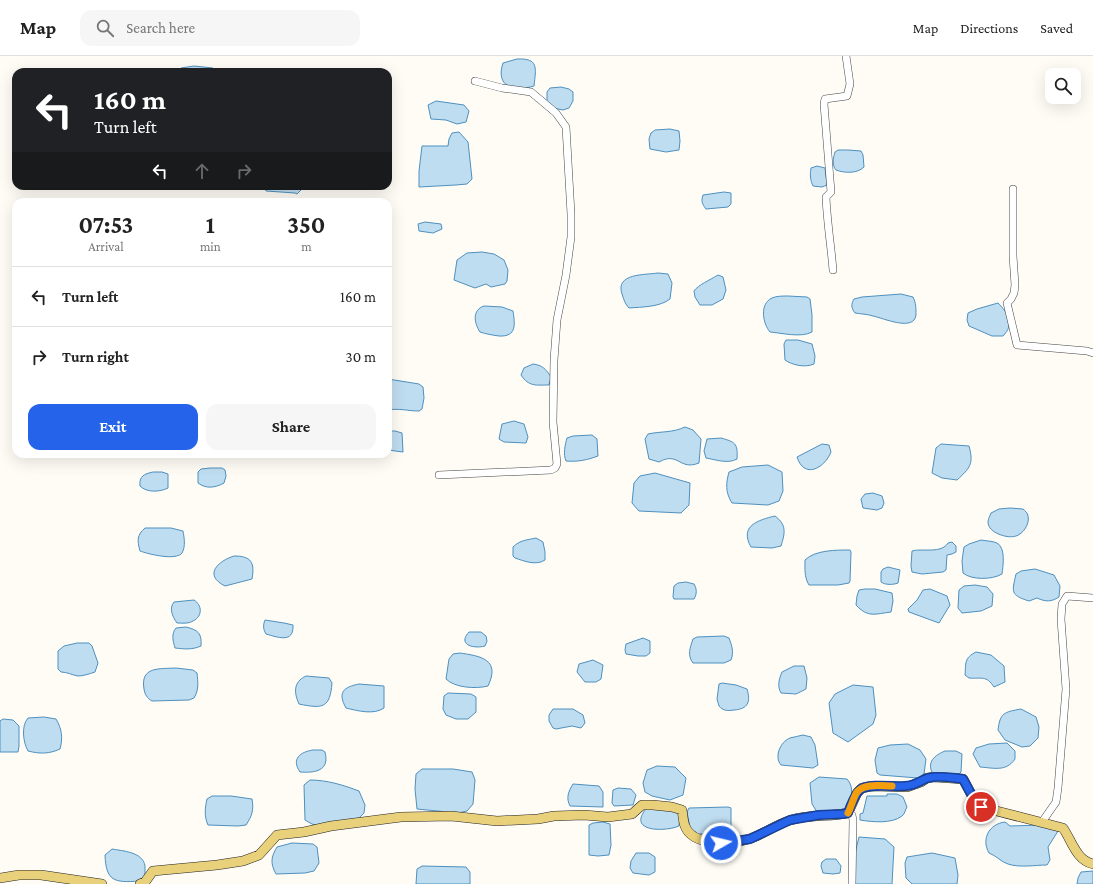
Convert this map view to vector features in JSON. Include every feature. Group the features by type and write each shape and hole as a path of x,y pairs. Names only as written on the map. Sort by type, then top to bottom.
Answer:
{"main road":[{"path":"140,884 145,882 153,871 217,865 242,861 259,855 277,835 379,819 422,816 451,816 497,821 538,819 554,816 608,817 632,814 642,805 653,805 672,807 682,810 685,826 692,835 703,841 721,843 750,839 790,820 819,815 848,813 857,792 862,788 872,786 907,786 921,782 927,778 963,779 976,803 981,807 1063,828 1070,838 1078,855 1085,862 1093,864"},
{"path":"0,878 19,875 41,875 102,884"}],"street":[{"path":"833,270 831,240 827,216 826,197 831,192 824,104 825,99 847,96 850,84 846,56"},
{"path":"438,476 551,470 555,468 557,464 553,422 554,360 557,320 566,275 571,237 566,127 556,114 531,92 502,88 475,81"},
{"path":"1013,189 1013,256 1015,285 1014,293 1007,303 1017,345 1087,351 1093,353"},
{"path":"1042,822 1056,802 1058,788 1066,689 1061,633 1062,604 1067,596 1093,598"},
{"path":"848,813 852,815 853,820 852,884"}],"water":[{"path":"517,59 524,59 533,62 535,69 534,86 527,88 513,88 504,82 501,71 503,63"},
{"path":"194,66 213,68 181,68"},
{"path":"561,87 569,89 573,92 573,101 569,108 563,110 553,108 547,101 547,92 550,88"},
{"path":"436,101 464,105 469,111 466,122 457,124 446,120 431,119 428,105"},
{"path":"670,129 679,131 679,150 666,152 650,149 649,139 651,133 655,130"},
{"path":"459,132 468,142 472,179 467,184 419,187 422,146 448,146 452,133"},
{"path":"838,150 861,151 863,155 864,167 858,171 850,172 836,170 833,164 833,159 835,152"},
{"path":"817,166 825,168 827,185 822,187 813,186 811,182 811,168"},
{"path":"266,190 301,190 297,194"},
{"path":"724,192 731,193 731,204 728,207 706,209 702,202 703,195"},
{"path":"425,222 441,224 442,229 433,233 419,231 418,224"},
{"path":"482,252 494,254 504,260 508,270 507,281 505,284 491,287 486,284 475,288 454,280 457,260 467,253"},
{"path":"658,273 668,274 672,283 670,299 661,304 629,308 622,294 621,287 623,282 632,276"},
{"path":"718,275 723,277 726,290 723,299 712,305 700,305 695,297 694,291"},
{"path":"901,294 913,297 915,301 916,315 914,320 910,323 898,323 855,313 852,308 854,299"},
{"path":"774,297 807,297 810,299 812,332 802,335 791,335 770,332 764,319 765,305"},
{"path":"998,303 1005,311 1009,319 1009,327 1003,336 992,336 969,326 967,320 968,313"},
{"path":"484,306 502,307 513,311 514,329 512,332 505,336 499,336 480,332 476,325 475,317 477,310"},
{"path":"786,340 798,340 812,344 815,356 814,364 807,366 799,365 785,360 784,344"},
{"path":"533,364 544,368 551,377 549,385 537,385 527,382 524,379 521,375 524,368"},
{"path":"392,380 419,384 423,387 424,398 422,409 419,411 392,410"},
{"path":"514,421 524,424 528,437 526,443 504,442 499,439 502,424"},
{"path":"685,427 693,430 701,439 699,463 687,465 671,459 666,459 659,462 649,459 645,439 648,434 671,431"},
{"path":"392,431 402,433 403,452 392,451"},
{"path":"592,435 597,439 598,456 590,459 566,461 564,452 567,438 573,436"},
{"path":"721,438 735,444 737,459 718,461 706,458 704,451 707,439"},
{"path":"822,444 829,445 831,452 828,458 819,467 809,470 804,468 800,464 797,457"},
{"path":"941,444 969,446 971,457 970,465 957,480 942,478 932,473 936,448"},
{"path":"768,465 782,472 783,491 779,501 768,505 732,503 728,495 727,488 729,472 742,467"},
{"path":"222,468 225,470 226,476 224,483 211,487 198,483 198,472 201,469"},
{"path":"153,472 168,474 168,488 154,491 146,490 140,486 141,478"},
{"path":"655,473 690,483 689,505 681,513 639,511 632,503 634,483 640,476"},
{"path":"873,493 882,496 884,503 882,508 877,510 863,508 861,499 865,494"},
{"path":"999,509 1023,509 1028,514 1028,522 1019,535 1008,537 991,529 988,522 991,513"},
{"path":"775,516 782,523 784,530 781,546 772,548 751,547 747,534 752,525"},
{"path":"145,528 171,528 183,531 184,545 182,553 168,557 140,551 138,538 140,533"},
{"path":"536,538 543,542 545,560 538,563 530,562 515,558 513,556 513,547 518,543"},
{"path":"981,540 995,542 1000,545 1003,553 1002,574 987,578 976,578 963,573 962,561 964,547"},
{"path":"952,542 956,546 956,552 947,555 946,570 943,572 922,574 912,572 912,551 936,550"},
{"path":"850,550 849,583 838,585 809,585 806,576 805,560 820,552"},
{"path":"234,556 244,557 250,561 253,568 252,579 225,586 218,582 215,577 215,569 223,561"},
{"path":"888,567 900,570 898,583 885,584 881,582 881,572 883,569"},
{"path":"1035,569 1054,575 1060,586 1059,597 1051,601 1037,598 1029,601 1015,595 1013,589 1016,574 1021,571"},
{"path":"686,582 694,584 695,586 696,593 694,599 674,599 674,586 678,583"},
{"path":"975,585 987,587 993,594 992,606 981,611 962,613 958,608 959,590 964,586"},
{"path":"875,589 892,593 893,601 891,612 872,614 864,612 860,609 856,605 857,596 859,590"},
{"path":"930,589 947,596 950,605 939,623 909,612 908,609 917,600 923,590"},
{"path":"194,600 200,608 200,613 196,619 189,623 177,623 172,612 172,604 174,602"},
{"path":"265,620 293,625 293,631 291,635 284,638 266,634 264,630"},
{"path":"186,627 194,629 200,635 201,646 191,649 175,648 173,638 174,630 176,628"},
{"path":"469,632 481,632 486,636 487,641 485,646 476,647 468,645 465,640"},
{"path":"724,636 729,638 731,644 731,660 724,663 693,663 690,657 690,648 693,639 697,637"},
{"path":"643,638 650,641 650,653 646,656 626,654 626,644"},
{"path":"77,643 89,643 92,646 98,663 95,672 78,676 61,672 58,669 58,651 64,646"},
{"path":"976,652 991,655 1004,666 1005,682 994,687 986,679 969,678 965,675 966,664 969,656"},
{"path":"460,653 481,658 490,664 492,670 488,686 460,686 446,679 449,659 453,654"},
{"path":"593,660 603,665 601,679 596,682 585,682 577,672 579,664"},
{"path":"794,666 804,666 807,678 806,689 796,694 781,693 779,682 782,672"},
{"path":"176,668 193,670 197,673 198,683 194,698 189,700 152,701 149,699 146,696 144,689 145,676 152,670"},
{"path":"306,676 329,678 332,683 331,691 327,702 324,705 314,706 299,704 296,696 296,688 299,681"},
{"path":"359,684 384,686 384,708 371,712 346,708 343,702 342,694 349,687"},
{"path":"719,684 736,685 747,689 749,698 747,704 739,709 724,710 721,708 717,699"},
{"path":"853,685 873,687 876,715 873,724 848,742 833,733 829,703 835,694"},
{"path":"448,693 471,694 476,697 476,712 468,719 456,719 446,715 443,709 444,696"},
{"path":"553,709 573,709 583,715 585,723 581,728 572,726 556,729 553,728 549,721 549,715"},
{"path":"1021,709 1036,717 1039,727 1038,738 1030,746 1022,747 1005,740 998,730 1000,720 1004,714"},
{"path":"44,717 56,719 60,726 60,749 44,753 28,751 25,743 24,725 28,718"},
{"path":"3,719 13,720 19,726 18,752 0,752 0,721"},
{"path":"803,735 811,737 815,745 818,765 813,768 781,765 778,754 783,743 790,738"},
{"path":"1007,743 1015,751 1015,759 1008,766 1004,768 980,767 973,754 976,748 989,744"},
{"path":"908,744 920,750 926,759 924,774 918,778 880,775 877,773 875,760 878,748 890,745"},
{"path":"322,750 325,752 326,758 323,767 316,771 300,772 296,763 298,757 304,752"},
{"path":"945,751 956,751 962,754 961,772 958,775 933,774 931,770 931,763 935,757"},
{"path":"657,766 675,767 686,778 683,795 670,800 652,796 645,792 643,783 647,770"},
{"path":"422,769 453,769 472,772 475,780 473,804 467,811 458,813 417,809 415,789 416,774"},
{"path":"819,777 847,779 850,783 852,791 850,800 844,811 817,812 812,804 810,783"},
{"path":"310,780 335,783 359,791 365,805 364,813 358,819 318,826 305,820 304,785"},
{"path":"573,784 599,786 603,792 603,807 570,806 568,795"},
{"path":"618,788 631,789 636,795 633,805 614,806 612,803 613,790"},
{"path":"887,794 897,794 903,797 907,807 903,815 898,819 887,821 876,822 860,820 860,814 863,813 867,796 887,796"},
{"path":"212,796 231,796 252,799 252,813 246,825 208,825 205,815 206,806 207,799"},
{"path":"689,808 731,808 731,830 729,833 698,834 690,828 687,812"},
{"path":"646,809 673,809 680,815 679,826 657,829 644,826 641,822 641,817"},
{"path":"603,822 610,824 611,845 609,855 589,855 589,825"},
{"path":"1005,822 1010,826 1042,825 1058,831 1048,847 1050,860 1047,865 1013,865 1006,863 989,853 986,843 988,833 999,823"},
{"path":"859,837 885,839 894,847 892,884 855,884 855,853"},
{"path":"292,843 313,844 317,847 319,863 314,871 305,873 276,874 272,863 272,857 277,847"},
{"path":"112,849 132,853 141,858 145,866 145,875 139,881 118,881 113,878 107,870 105,855"},
{"path":"636,853 649,853 655,857 655,872 649,875 633,873 630,868 631,861"},
{"path":"932,853 955,858 958,875 957,884 912,884 906,878 905,863 907,857"},
{"path":"826,859 836,859 841,866 840,873 823,873 821,866 822,862"},
{"path":"422,866 466,867 470,872 470,884 416,884 417,869"},
{"path":"1093,871 1093,884 1077,884 1081,872"}],"slow traffic":[{"path":"848,813 857,792 862,788 872,786 892,786"}],"route":[{"path":"721,843 750,839 790,820 819,815 848,813 857,792 862,788 872,786 907,786 921,782 927,778 963,779 976,803 981,807"}]}
